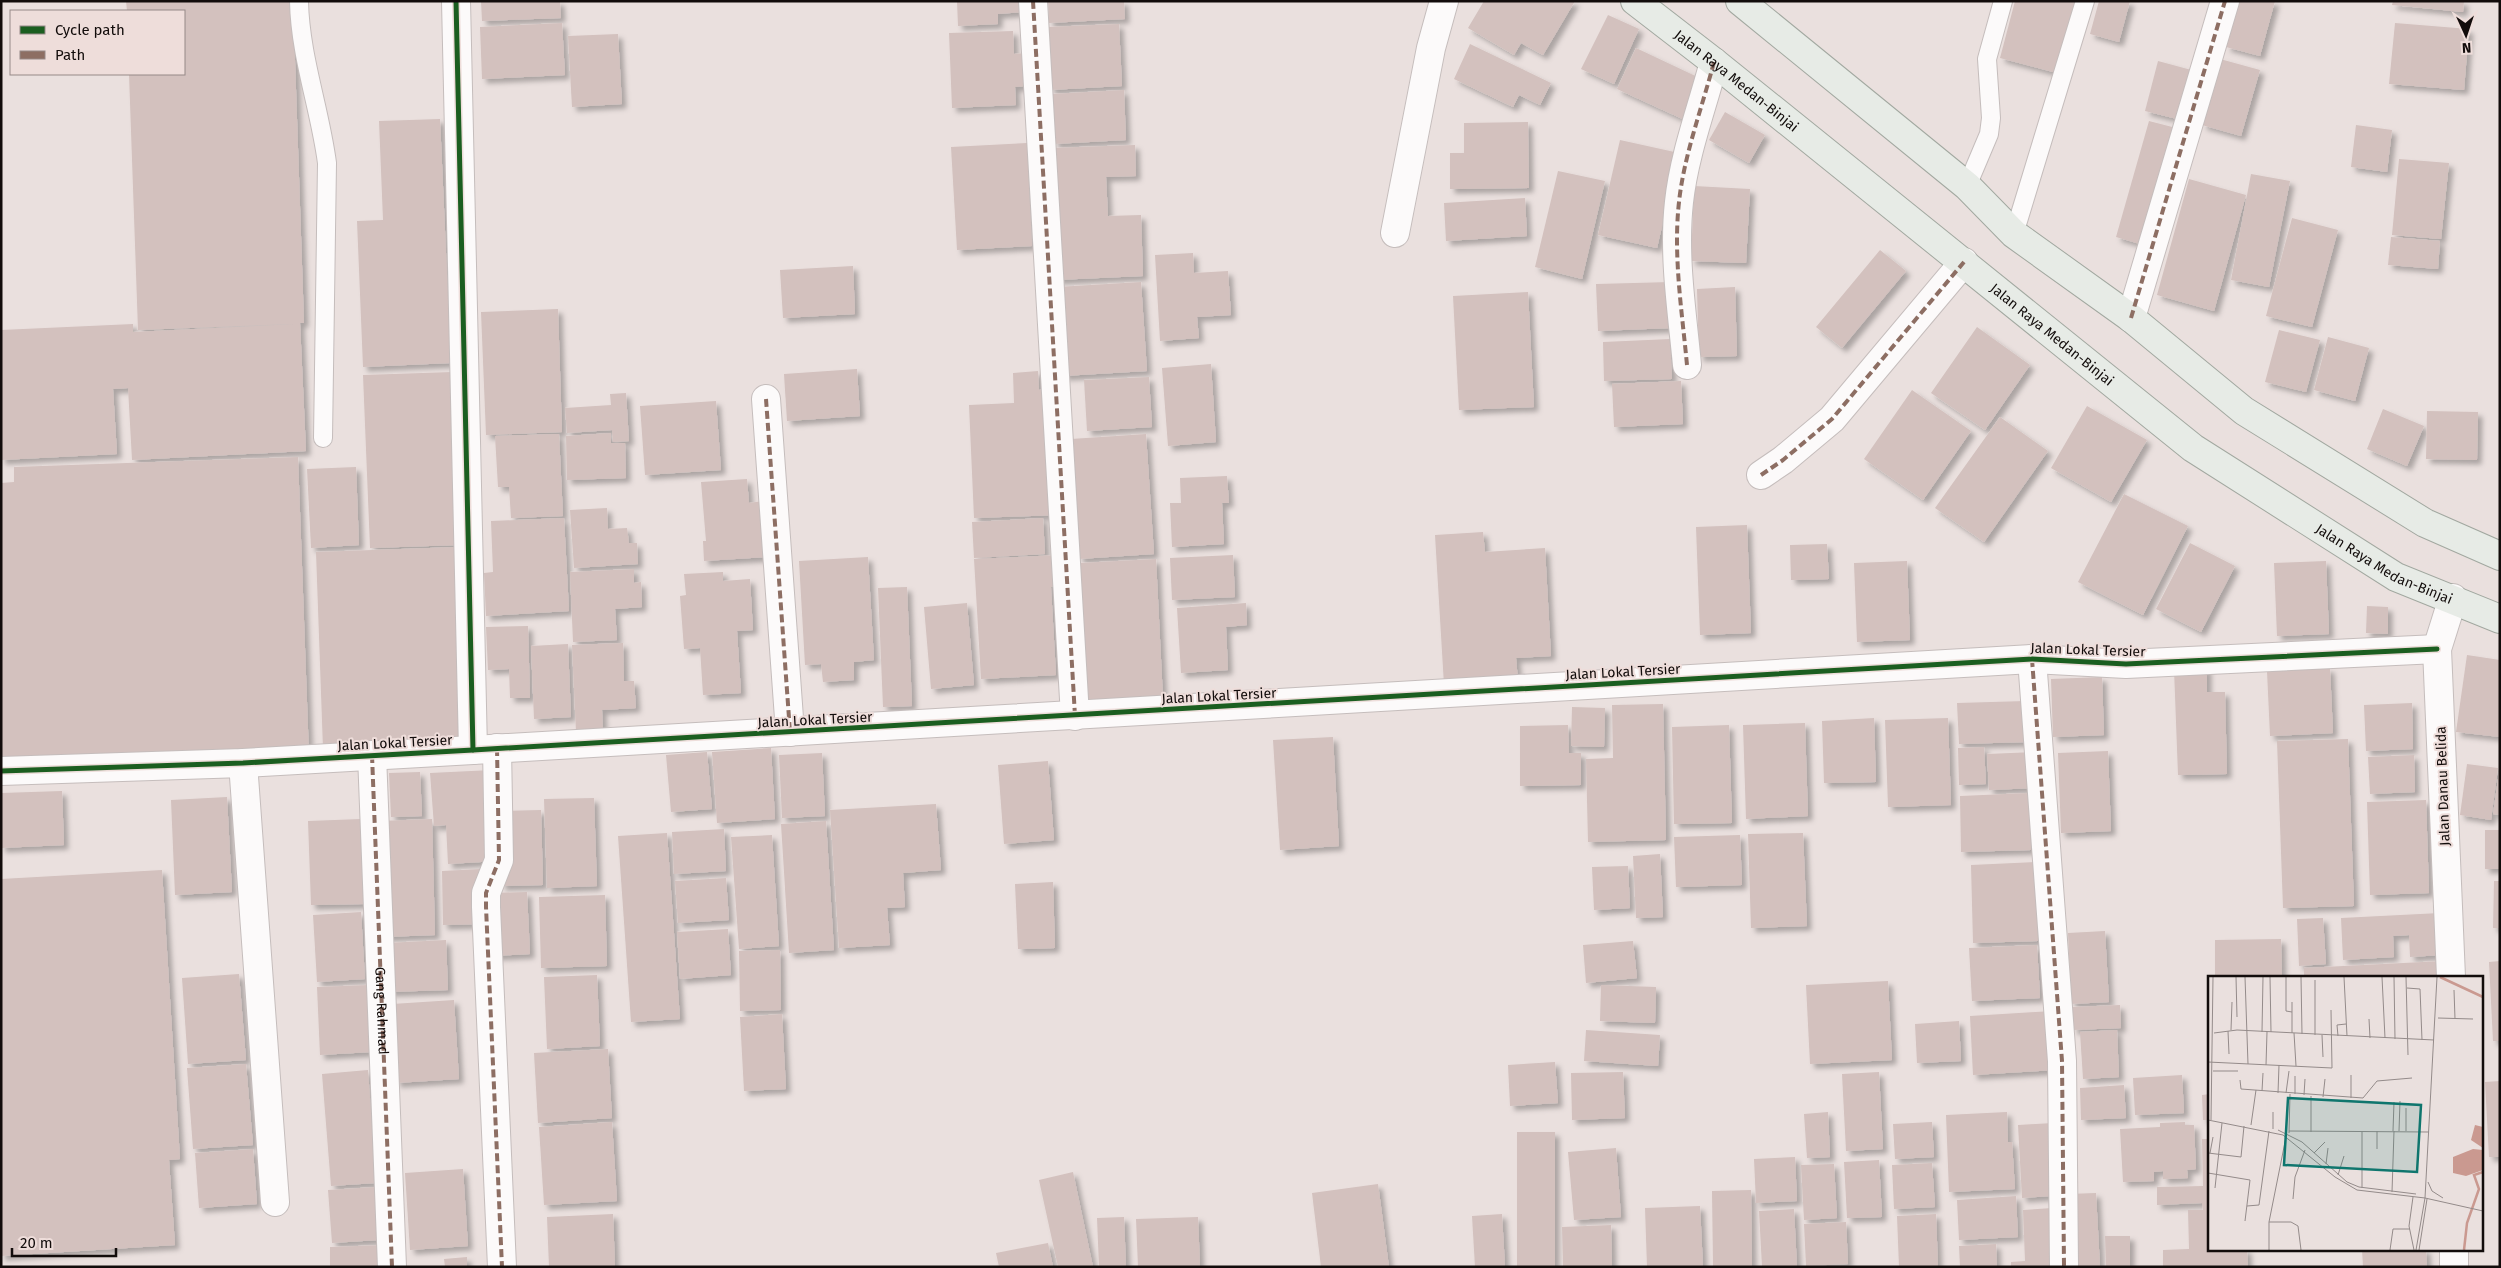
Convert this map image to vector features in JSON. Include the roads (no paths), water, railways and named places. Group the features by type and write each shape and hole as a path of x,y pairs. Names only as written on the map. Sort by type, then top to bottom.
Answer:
{"main road":[{"name":"Jalan Raya Medan-Binjai","path":"1635,1 1964,262 2193,448 2396,577 2453,598 2500,619"},
{"path":"1740,1 1967,186 2014,234 2131,318 2244,411 2425,523 2499,552"}],"street":[{"path":"456,1 485,749 499,860 486,893 486,908 502,1267"},
{"path":"1033,1 1075,716"},
{"path":"1395,234 1431,48 1444,1"},
{"path":"2131,318 2225,1"},
{"path":"1688,365 1677,256 1679,202 1689,150 1714,62"},
{"path":"1761,475 1783,460 1832,419 1964,262"},
{"path":"766,399 790,732"},
{"name":"Jalan Danau Belida","path":"2451,976 2437,649 2453,598"},
{"name":"Jalan Lokal Tersier","path":"1,771 243,763 2032,659 2126,664 2437,649"},
{"path":"2032,659 2062,1061 2064,1267"},
{"name":"Gang Rahmad","path":"372,755 392,1267"},
{"path":"243,763 275,1202"},
{"path":"2454,1250 2454,1267"}],"lane":[{"path":"300,1 300,30 323,130 327,163 323,438"},
{"path":"1967,186 1989,134 1992,118 1987,59 2003,1"},
{"path":"2014,234 2085,1"}]}
